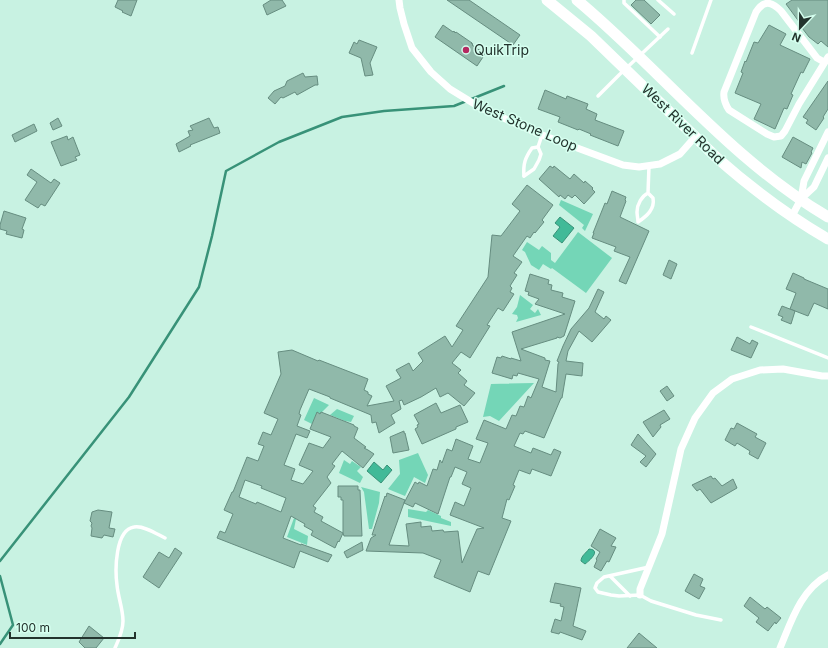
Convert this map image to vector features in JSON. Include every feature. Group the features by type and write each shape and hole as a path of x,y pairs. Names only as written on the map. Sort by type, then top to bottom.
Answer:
{"main road":[{"name":"West River Road","path":"547,0 591,36 716,157 745,182 792,216 828,239"},
{"name":"West River Road","path":"576,0 607,26 698,114 766,175 828,217"}],"street":[{"name":"West Stone Loop","path":"399,0 404,24 412,48 436,76 450,89 481,108 542,134 623,165 639,167 660,164 680,154 695,137"},
{"path":"768,2 776,5 817,58 826,60 781,136 774,137 767,134 729,110 723,98 726,86 756,12 763,3 768,2"},
{"path":"792,216 801,199 804,181 828,132"},
{"path":"801,199 814,187 828,158"},
{"path":"640,595 640,589 662,534 681,449 695,418 713,393 732,379 760,370 783,368 828,376"},
{"path":"780,648 797,607 809,589 828,575"}],"lane":[{"path":"624,0 624,3 660,37"},
{"path":"658,0 674,14"},
{"path":"692,53 711,0"},
{"path":"598,96 668,29"},
{"path":"538,147 532,148 527,155 523,166 524,176 534,169 539,160 541,154 538,147 542,134"},
{"path":"648,193 644,195 640,201 637,211 638,222 649,213 654,202 653,198 648,193 649,166"},
{"path":"751,327 828,358"},
{"path":"116,648 123,621 116,567 118,547 121,539 126,530 136,526 165,538"},
{"path":"649,567 604,577 597,583 595,588 598,592 611,595 640,595 650,601 696,616 721,620"},
{"path":"610,576 630,596"}],"shaded area":[{"path":"561,200 593,214 585,231 582,228 584,225 559,205"},
{"path":"560,217 574,228 562,243 553,236 560,227 555,223"},
{"path":"578,232 612,258 586,293 552,268 551,269 543,264 539,270 531,265 525,252 522,250 527,242 539,250 542,246 551,253 551,260 555,263"},
{"path":"520,295 533,305 530,309 535,313 538,309 541,315 516,322 518,318 517,315 512,314 517,307"},
{"path":"534,383 499,421 490,416 483,417 491,384"},
{"path":"314,398 329,405 320,414 317,413 312,424 304,420"},
{"path":"337,409 354,416 351,422 330,415"},
{"path":"418,453 428,475 425,483 414,477 405,496 388,489 400,474 399,460"},
{"path":"344,460 350,464 352,461 361,467 357,471 363,477 360,483 339,473"},
{"path":"374,462 383,470 387,465 392,470 381,483 367,471"},
{"path":"361,487 380,492 379,503 372,529 369,529 364,492"},
{"path":"408,509 426,512 428,510 451,522 451,526 408,517"},
{"path":"294,518 296,519 294,529 308,536 307,545 287,537"},
{"path":"589,549 593,550 595,553 585,564 581,561 581,559"}],"building":[{"path":"118,0 137,0 131,16 115,7"},
{"path":"271,0 282,0 286,6 267,15 263,5"},
{"name":"QuikTrip","path":"447,0 469,0 520,35 513,45"},
{"path":"636,0 644,0 660,15 651,24 631,5"},
{"path":"792,0 828,0 828,47 821,41 818,44 809,37 799,24 800,23 786,4"},
{"name":"QuikTrip","path":"443,25 472,43 472,45 485,54 477,66 435,37"},
{"path":"769,25 786,34 780,45 810,59 803,73 801,72 791,94 793,95 787,109 784,108 775,129 754,119 761,104 735,93 743,73 741,72 745,61 746,62 754,42 758,43"},
{"path":"359,40 377,47 370,63 373,75 365,76 361,58 349,53 354,42 357,44"},
{"path":"303,73 305,77 317,76 318,85 315,85 297,95 295,92 283,98 281,97 275,104 268,98 274,91 285,86 287,81"},
{"path":"828,81 828,109 816,130 806,123 808,120 803,117"},
{"path":"545,90 566,99 567,96 588,104 586,109 597,114 595,120 624,131 618,146 579,129 578,130 558,122 560,117 538,109"},
{"path":"58,118 62,126 53,130 50,123"},
{"path":"209,118 214,128 218,127 220,133 190,145 191,146 179,152 176,144 190,136 188,131 193,130 190,126"},
{"path":"34,124 37,131 15,142 12,135"},
{"path":"67,136 68,140 73,137 80,155 75,157 77,160 61,166 51,142"},
{"path":"793,137 813,148 806,164 802,162 801,168 782,157"},
{"path":"550,166 553,168 554,166 570,179 574,174 584,183 585,181 593,188 592,189 595,192 584,204 575,195 572,198 568,195 565,199 560,195 559,197 539,179"},
{"path":"31,169 51,183 54,179 60,183 45,206 41,204 38,208 25,200 37,182 27,175"},
{"path":"527,185 553,205 542,220 544,222 530,238 527,236 513,256 522,262 514,273 517,275 510,286 512,288 510,292 514,294 503,311 498,308 487,325 490,326 470,358 461,352 452,363 461,370 458,373 467,381 464,385 475,393 464,406 448,393 440,397 436,388 404,405 402,400 399,401 401,409 391,415 395,423 379,433 376,422 372,423 371,415 309,389 300,410 299,414 301,415 297,426 310,431 307,438 296,434 284,465 295,469 291,480 303,484 313,471 299,465 309,443 323,448 331,437 310,429 317,412 320,414 321,412 354,425 358,428 354,438 366,447 364,448 374,454 363,468 342,451 332,464 335,466 327,477 331,483 313,506 316,508 314,512 323,517 321,521 343,533 335,548 311,535 313,531 304,526 305,524 291,516 283,538 332,555 328,562 300,551 294,568 217,538 220,531 225,533 233,514 224,510 247,457 258,461 264,446 258,444 263,432 271,435 278,419 264,413 281,374 278,352 292,350 368,379 364,390 372,396 367,406 394,401 386,386 401,378 396,370 409,363 413,371 423,361 418,353 445,336 452,347 463,330 456,326 488,277 492,235 501,236 520,211 512,204","holes":["245,480 262,486 261,488 286,498 281,512 257,502 256,504 239,497"]},
{"path":"612,191 626,197 620,217 649,231 626,284 619,281 630,257 614,251 616,247 592,238 605,203 607,204"},
{"path":"4,211 26,218 22,229 24,230 22,238 6,234 7,231 0,229"},
{"path":"669,260 677,264 671,279 663,275"},
{"path":"793,273 828,289 828,309 814,303 808,316 790,309 796,293 786,289"},
{"path":"530,274 549,280 548,284 552,285 551,290 563,293 562,297 575,301 564,336 521,349 550,361 542,387 556,392 559,362 557,361 563,346 571,329 589,308 598,289 604,292 595,312 604,319 606,316 611,320 592,342 579,331 568,351 566,361 583,363 582,376 566,374 562,398 544,438 525,431 523,434 520,433 514,446 531,453 533,448 551,455 554,449 561,452 551,476 532,469 530,474 519,470 513,485 515,486 509,500 507,499 502,518 511,521 489,575 478,571 470,592 434,577 441,560 423,553 366,551 371,538 376,535 372,535 387,493 405,500 389,545 409,546 406,524 421,522 421,527 431,526 432,531 458,531 462,563 477,529 484,528 450,515 455,502 464,506 471,488 462,484 467,472 455,467 450,477 438,514 415,503 413,507 404,503 415,482 418,484 419,482 427,486 433,469 437,470 440,460 442,463 447,449 452,451 456,439 473,446 468,459 480,463 488,443 476,439 484,420 506,429 512,415 516,416 520,406 524,407 528,396 531,398 539,379 518,373 517,376 513,375 512,379 492,373 497,357 501,358 502,356 521,361 512,332 565,314 535,304 539,299 528,295 529,292 525,291"},
{"path":"782,306 795,311 791,324 781,320 783,317 778,315"},
{"path":"737,337 750,344 752,340 758,343 751,358 731,350"},
{"path":"667,386 674,396 667,401 660,391"},
{"path":"436,403 441,413 460,405 468,422 422,444 415,429 419,424 414,415"},
{"path":"664,410 670,419 660,425 661,427 653,437 643,422"},
{"path":"737,423 757,434 755,437 766,443 758,459 749,454 750,451 737,443 735,446 725,440 731,428 734,429"},
{"path":"404,431 409,450 393,453 390,437"},
{"path":"638,434 656,454 646,467 640,462 646,456 631,445"},
{"path":"711,476 713,479 715,478 722,486 733,479 737,488 711,503 700,489 697,491 692,485"},
{"path":"338,486 358,486 358,490 360,490 362,536 344,536 343,500 341,500 341,497 338,497"},
{"path":"98,510 112,512 109,528 115,529 113,537 104,535 102,538 91,536 92,523 90,521 92,512"},
{"path":"600,529 616,538 611,546 616,547 609,562 607,561 601,571 594,567 600,552 591,546"},
{"path":"362,542 363,550 347,558 344,552"},
{"path":"175,548 182,553 159,588 143,577 159,552 169,558"},
{"path":"694,574 703,579 700,586 705,588 699,599 685,591"},
{"path":"555,583 581,588 573,626 586,631 582,640 560,632 559,634 551,632 555,619 561,621 564,607 560,606 561,604 550,602"},
{"path":"750,597 765,609 767,607 781,618 776,624 775,622 768,631 756,622 759,618 744,606"},
{"path":"89,626 104,638 96,648 85,648 79,642"},
{"path":"639,633 657,648 627,648"}],"waterway":[{"path":"0,561 129,397 199,287 226,171 279,142 342,117 384,111 454,106 504,86"},
{"path":"0,576 13,625 0,644"}],"place":[{"name":"QuikTrip","path":"466,50"}]}
